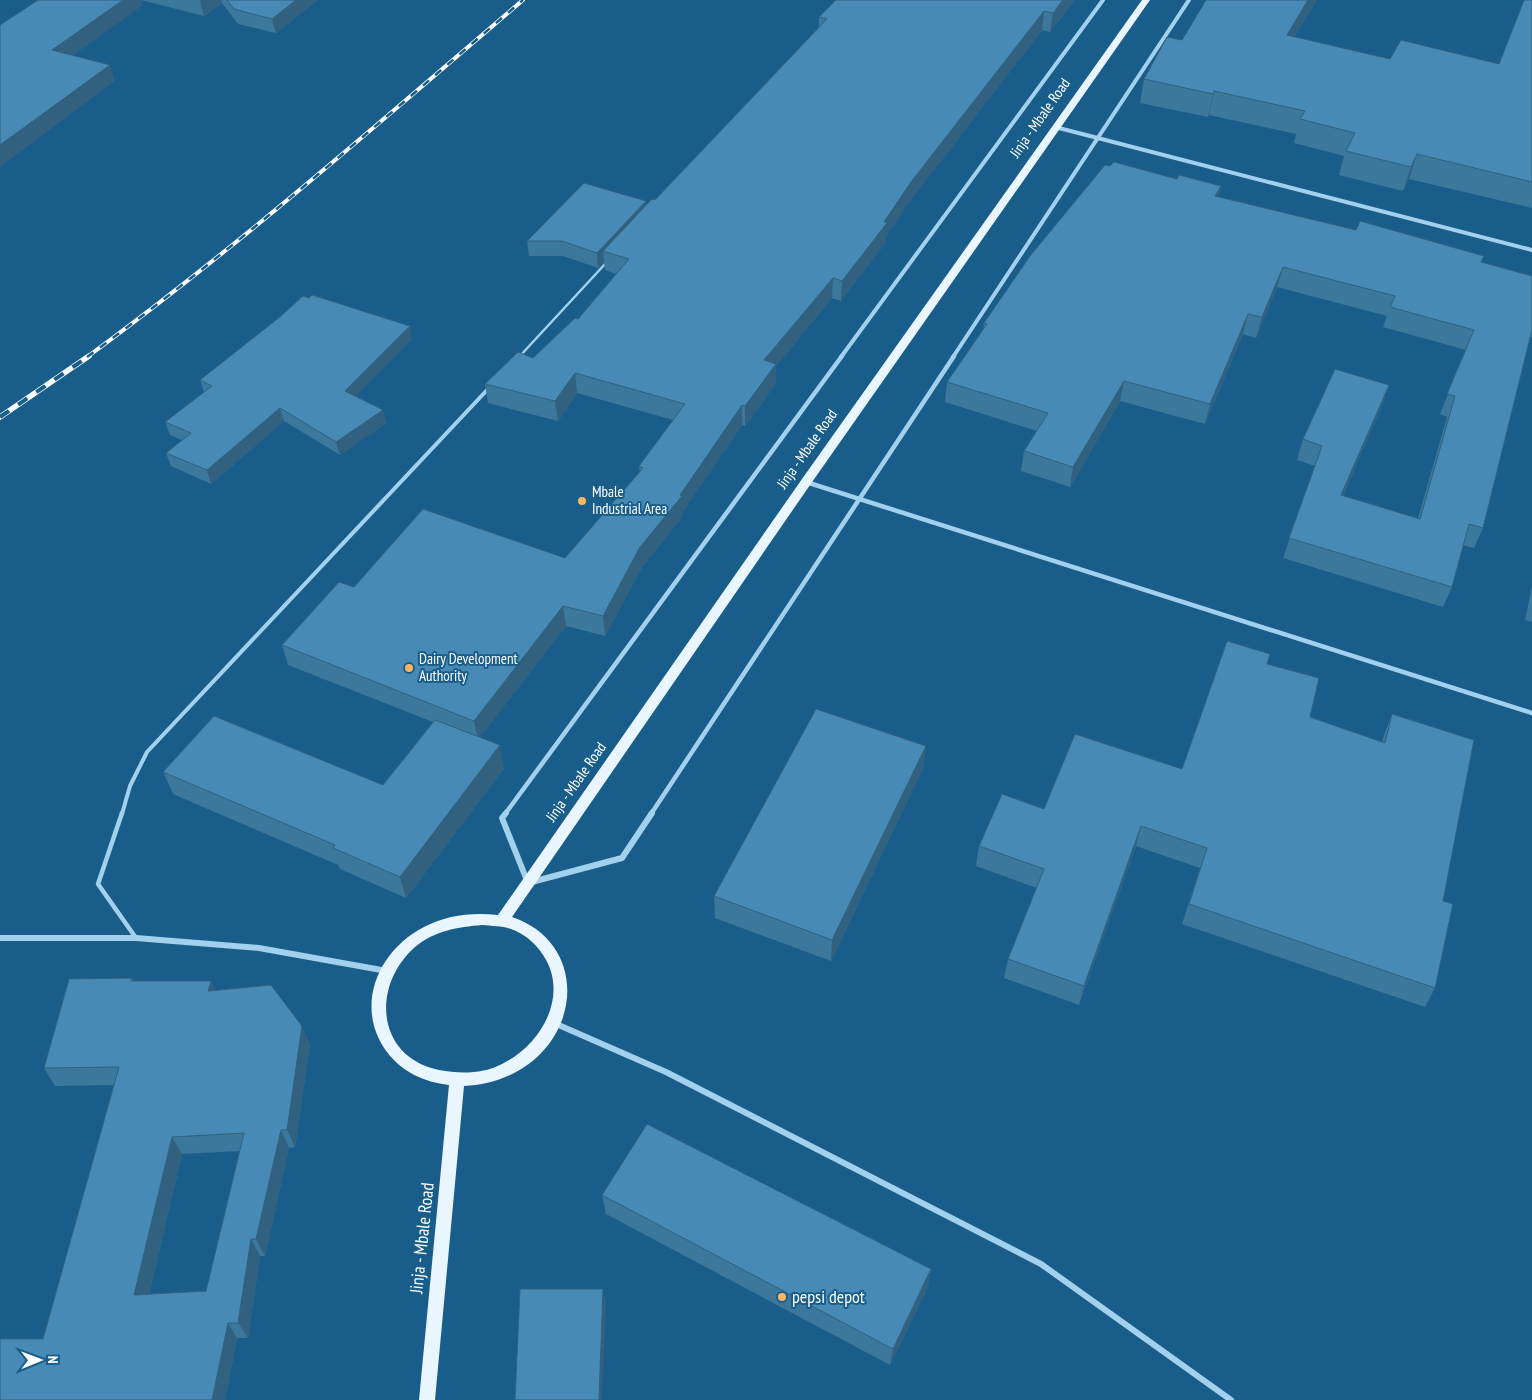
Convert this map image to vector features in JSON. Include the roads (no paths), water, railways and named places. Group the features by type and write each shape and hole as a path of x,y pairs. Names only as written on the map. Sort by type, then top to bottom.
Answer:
{"main road":[{"name":"Jinja - Mbale Road","path":"501,922 806,482 1146,0"},
{"path":"482,918 508,922 532,933 550,951 560,973 562,998 554,1023 538,1046 516,1065 487,1077 457,1080 428,1075 405,1063 387,1044 378,1020 378,996 387,971 403,949 426,932 453,922 482,918"},
{"name":"Jinja - Mbale Road","path":"427,1400 457,1080"}],"street":[{"path":"1102,0 502,818 528,883 622,858 1190,0"},
{"path":"1055,127 1532,250"},
{"path":"806,482 1532,713"},
{"path":"0,938 136,938 259,948 387,971"},
{"path":"554,1023 666,1072 1041,1264 1231,1400"}],"lane":[{"path":"514,361 610,260"},
{"path":"136,938 98,884 119,825 130,786 147,752 494,383"}],"railway":[{"path":"87,357 144,315 254,227 523,0"},
{"path":"0,417 89,356"}],"place":[{"name":"Mbale Industrial Area","path":"582,501"},
{"name":"Dairy Development Authority","path":"409,668"},
{"name":"pepsi depot","path":"782,1297"}]}
